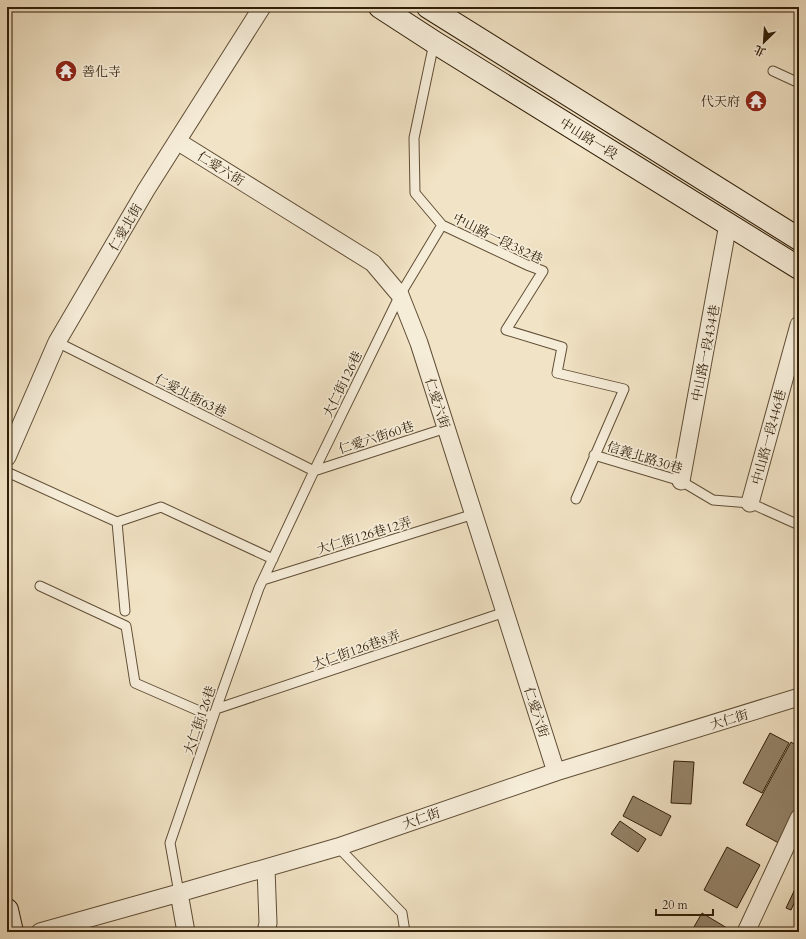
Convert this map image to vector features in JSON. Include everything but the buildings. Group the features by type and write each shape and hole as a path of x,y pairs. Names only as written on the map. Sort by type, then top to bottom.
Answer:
{"main road":[{"name":"中山路一段","path":"380,7 799,268"},
{"name":"中山路一段","path":"428,7 799,239"},
{"path":"7,910 12,932"}],"street":[{"name":"仁愛北街","path":"7,457 57,342 146,190 262,7"},
{"name":"仁愛六街","path":"177,141 373,263 400,295 419,343 556,772"},
{"name":"中山路一段434巷","path":"681,481 728,224"},
{"name":"中山路一段446巷","path":"750,503 799,324"},
{"name":"大仁街","path":"40,932 338,847 556,772 799,697"},
{"path":"746,932 799,818"},
{"path":"266,868 268,923 266,932"},
{"path":"179,893 186,932"}],"lane":[{"name":"中山路一段382巷","path":"434,42 414,138 415,193 442,225 543,271 506,330 562,347 557,373 624,389 594,455 576,500"},
{"path":"772,71 799,83"},
{"name":"大仁街126巷","path":"179,893 170,843 214,713 259,588 400,295 442,225"},
{"name":"仁愛北街63巷","path":"57,342 314,471"},
{"name":"仁愛六街60巷","path":"314,471 446,428"},
{"name":"信義北路30巷","path":"594,455 681,481 713,500 750,503 799,525"},
{"path":"7,472 117,522 160,507 273,559"},
{"name":"大仁街126巷12弄","path":"263,580 474,514"},
{"path":"117,522 125,611"},
{"path":"40,586 126,626 135,683 214,713"},
{"name":"大仁街126巷8弄","path":"214,713 505,612"},
{"path":"338,847 402,913 406,932"}],"place":[{"name":"善化寺","path":"66,71"},
{"name":"代天府","path":"756,101"}]}
